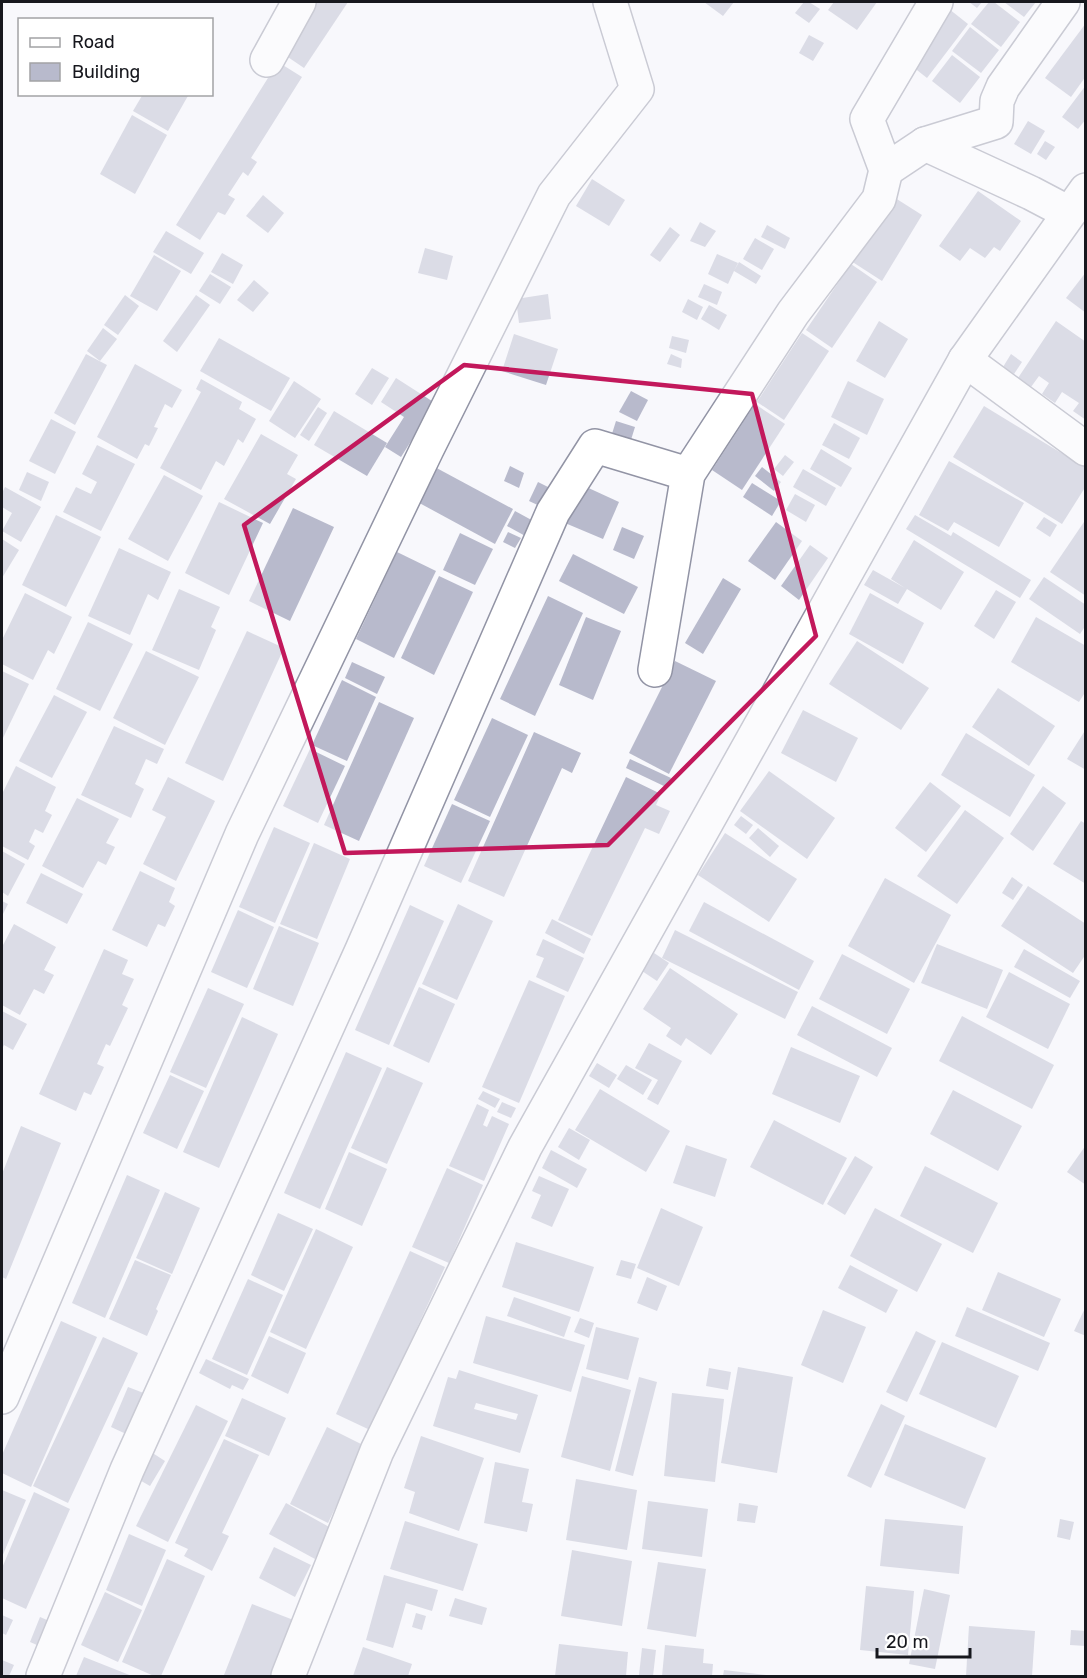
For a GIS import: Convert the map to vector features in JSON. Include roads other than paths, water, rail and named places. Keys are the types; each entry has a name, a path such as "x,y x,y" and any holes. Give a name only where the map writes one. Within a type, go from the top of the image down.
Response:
{"street":[{"path":"267,60 299,2"},
{"path":"655,670 688,474 793,313 879,199 886,170 867,119 936,2"},
{"path":"886,170 925,144 996,122 997,101 1004,87 1063,2"},
{"path":"2,1397 243,834 427,449 554,195 637,89 598,3"},
{"path":"288,1677 377,1451 525,1147 965,360 1077,202 925,144"},
{"path":"965,360 1086,449"},
{"path":"43,1677 128,1470 363,950 553,512 595,446 688,474"}]}
